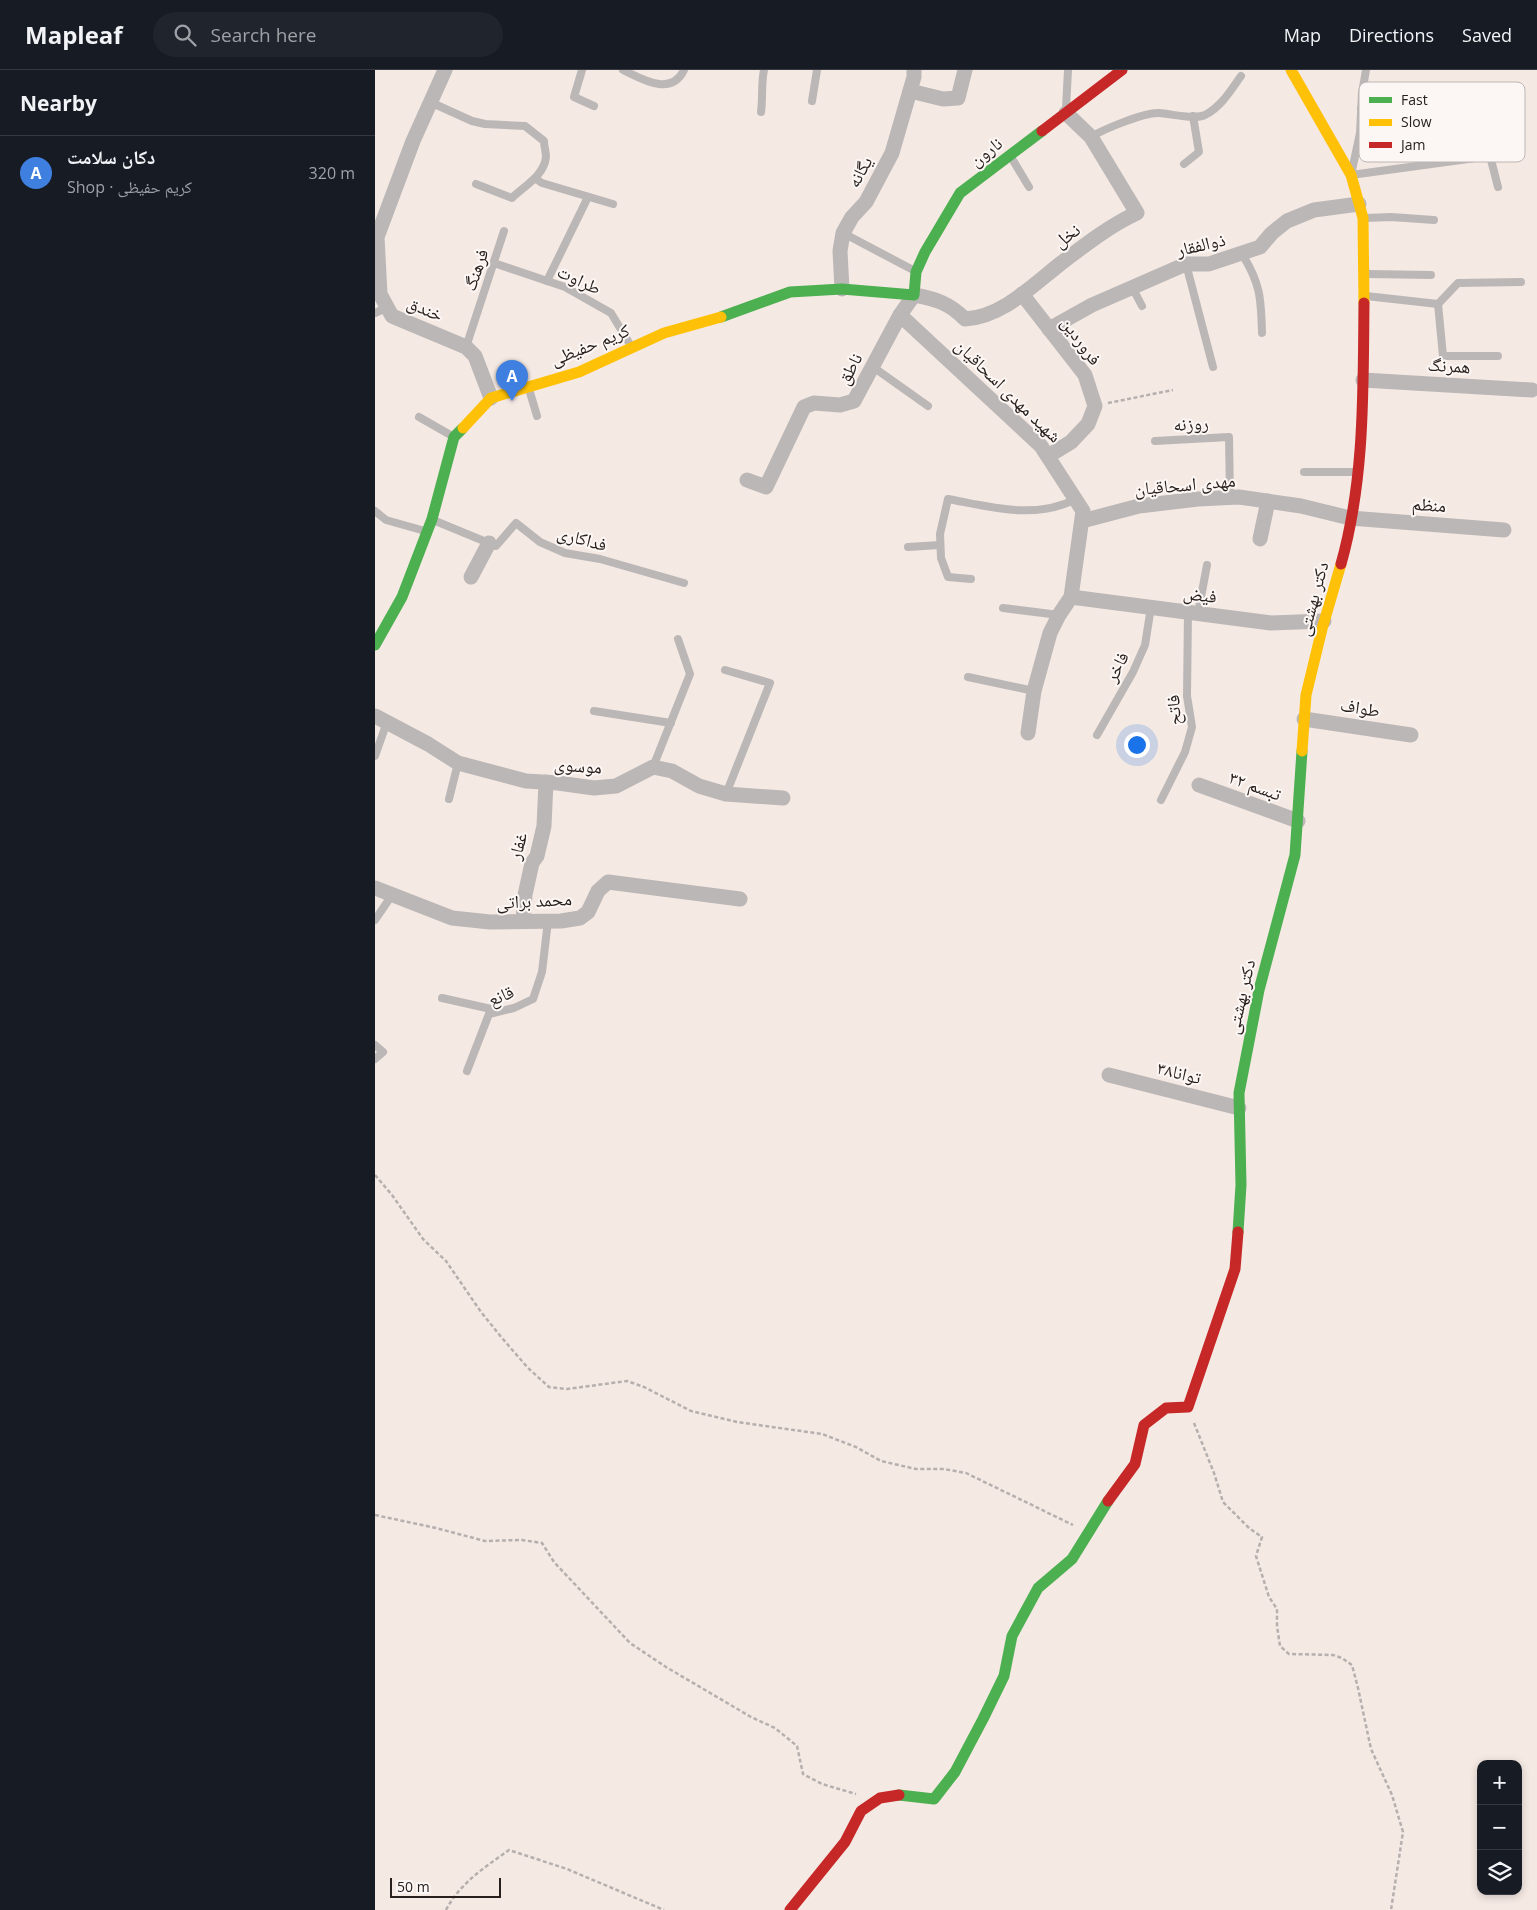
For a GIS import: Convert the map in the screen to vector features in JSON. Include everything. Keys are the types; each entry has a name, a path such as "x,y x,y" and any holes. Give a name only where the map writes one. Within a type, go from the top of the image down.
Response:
{"street":[{"name":"خندق","path":"445,70 413,141 376,237 381,310 466,347"},
{"name":"یگانه","path":"842,289 840,252 843,233 852,217 866,202 892,154 914,77 914,70"},
{"path":"910,91 943,99 958,98 965,70"},
{"name":"نارون","path":"914,295 916,272 925,252 960,193 1122,70"},
{"name":"دکتر بهشتی","path":"1188,1407 1235,1269 1241,1185 1239,1094 1259,990 1295,855 1306,695 1324,621 1343,556 1362,434 1365,274 1361,211 1351,175 1291,70"},
{"name":"نخل","path":"914,295 935,298 955,309 965,320 978,319 1010,304 1105,230 1137,213 1091,138 1066,113"},
{"name":"ذوالفقار","path":"1049,329 1092,305 1186,264 1209,264 1260,247 1272,233 1287,221 1314,210 1361,211"},
{"name":"کریم حفیظی","path":"376,642 402,598 432,519 453,437 491,398 579,372 664,332 733,313 790,292 842,289 914,295"},
{"name":"فروردین","path":"1022,294 1085,375 1095,406"},
{"name":"ناطق","path":"747,480 766,487 804,407 814,403 840,405 854,402 900,314 914,295"},
{"name":"شهید مهدی اسحاقیان","path":"900,314 1041,446 1083,511 1071,597 1050,634 1034,691 1028,733"},
{"path":"466,347 475,356 491,398"},
{"name":"همرنگ","path":"1363,380 1533,390"},
{"path":"1048,456 1071,442 1088,424 1095,406"},
{"name":"مهدی اسحاقیان","path":"1082,521 1139,506 1198,499 1230,498 1301,506 1350,518"},
{"path":"1260,539 1267,501"},
{"name":"منظم","path":"1350,518 1504,530"},
{"path":"471,577 489,543"},
{"name":"فیض","path":"1071,597 1271,623 1324,621"},
{"name":"موسوی","path":"381,719 458,763 526,782 546,782 594,788 616,786 653,767"},
{"name":"طواف","path":"1304,719 1411,735"},
{"path":"653,767 672,771 699,786 726,794 783,798"},
{"name":"غفار","path":"523,921 525,895 544,826 546,782"},
{"name":"تبسم ۳۲","path":"1199,785 1297,821"},
{"name":"محمد براتی","path":"375,888 452,918 490,922 548,921 581,918 588,912 598,891 608,882 740,899"},
{"name":"توانا۳۸","path":"1109,1075 1239,1108"},
{"path":"790,1910 845,1842 861,1811 880,1798 901,1794 934,1799 955,1772 1004,1676 1012,1636 1038,1588 1072,1559 1100,1512 1135,1464 1144,1425 1166,1408 1188,1407"}],"lane":[{"path":"582,70 574,97 595,106"},
{"path":"623,70 655,85 669,84 681,76 684,70"},
{"path":"761,112 764,70"},
{"path":"812,101 817,70"},
{"path":"1066,113 1067,70"},
{"path":"1091,138 1104,129 1145,115 1158,113 1204,116 1219,106 1241,76"},
{"path":"430,102 472,121 485,124 525,126 544,141 546,158 536,179 522,188 512,198 477,184"},
{"path":"1184,164 1199,152 1193,116"},
{"path":"1359,141 1351,175 1446,162"},
{"path":"1010,156 1029,188"},
{"path":"1492,162 1499,187"},
{"path":"536,179 542,183 613,204"},
{"path":"547,281 588,197"},
{"path":"1361,211 1391,217 1434,220"},
{"name":"فرهنگ","path":"466,347 504,231"},
{"path":"843,233 916,272"},
{"path":"1242,254 1251,268 1260,295 1262,334"},
{"name":"طراوت","path":"494,263 565,288 611,312 632,348"},
{"path":"1186,264 1213,368"},
{"path":"1365,274 1431,275"},
{"path":"1499,356 1443,356 1438,304 1458,283 1521,282"},
{"path":"1132,287 1143,306"},
{"path":"1365,296 1438,304"},
{"path":"873,367 928,406"},
{"path":"528,387 537,416"},
{"path":"419,417 453,437"},
{"name":"روزنه","path":"1155,441 1229,437 1230,498"},
{"path":"1304,472 1357,472"},
{"path":"971,579 948,576 941,558 940,534 948,499 1029,512 1060,507 1076,499"},
{"path":"375,511 386,520 427,532"},
{"path":"432,519 489,543"},
{"name":"فداکاری","path":"489,543 496,546 516,523 540,542 565,553 600,559 685,584"},
{"path":"908,547 940,545"},
{"name":"فاتح","path":"1161,800 1185,752 1192,726 1187,696 1193,613 1207,565"},
{"name":"فاخر","path":"1097,735 1133,672 1145,644 1151,607"},
{"path":"1003,608 1059,616"},
{"path":"653,767 690,674 678,639"},
{"path":"725,670 770,683 726,794"},
{"path":"968,677 1034,691"},
{"path":"594,711 671,723"},
{"path":"375,756 381,719"},
{"path":"449,799 458,763"},
{"path":"375,920 392,895"},
{"name":"قانع","path":"467,1071 489,1014 514,1008 533,999 541,972 548,921"},
{"path":"442,998 502,1011"},
{"path":"375,1045 383,1052 375,1059"}],"path":[{"path":"1095,406 1173,390"},
{"path":"375,1175 392,1195 423,1239 446,1261 481,1312 502,1338 528,1368 549,1386 567,1389 627,1381 644,1386 691,1411 737,1422 822,1434 856,1447 881,1461 917,1469 944,1469 966,1473 1087,1533"},
{"path":"1188,1407 1214,1473 1223,1502 1249,1528 1262,1537 1256,1556 1269,1597 1277,1609 1280,1646 1289,1654 1333,1655 1342,1658 1351,1665 1358,1688 1371,1750 1392,1795 1403,1832 1391,1910"},
{"path":"375,1515 485,1541 522,1540 541,1543 554,1562 630,1643 665,1667 751,1717 775,1728 797,1746 803,1774 823,1784 861,1795 880,1798"},
{"path":"446,1910 454,1895 480,1870 509,1850 567,1869 664,1910"}],"traffic: fast":[{"path":"721,317 790,292 842,289 914,295 916,272 925,252 960,193 1042,131"},
{"path":"375,645 402,597 432,519 454,437 463,428"},
{"path":"1238,1232 1241,1185 1239,1093 1259,990 1295,855 1302,751"},
{"path":"899,1795 934,1799 955,1772 1004,1676 1012,1636 1038,1588 1072,1559 1108,1501"}],"traffic: slow":[{"path":"1291,70 1351,175 1363,218 1364,303"},
{"path":"463,428 491,398 579,372 664,333 721,317"},
{"path":"1302,751 1306,695 1322,629 1341,564"}],"traffic: jam":[{"path":"1042,131 1122,70"},
{"path":"1341,564 1355,500 1359,467 1363,401 1364,303"},
{"path":"1108,1501 1135,1464 1144,1425 1166,1408 1188,1407 1235,1269 1238,1232"},
{"path":"790,1910 845,1842 861,1811 880,1798 899,1795"}],"place":[{"name":"دکان سلامت","path":"512,401"}]}
